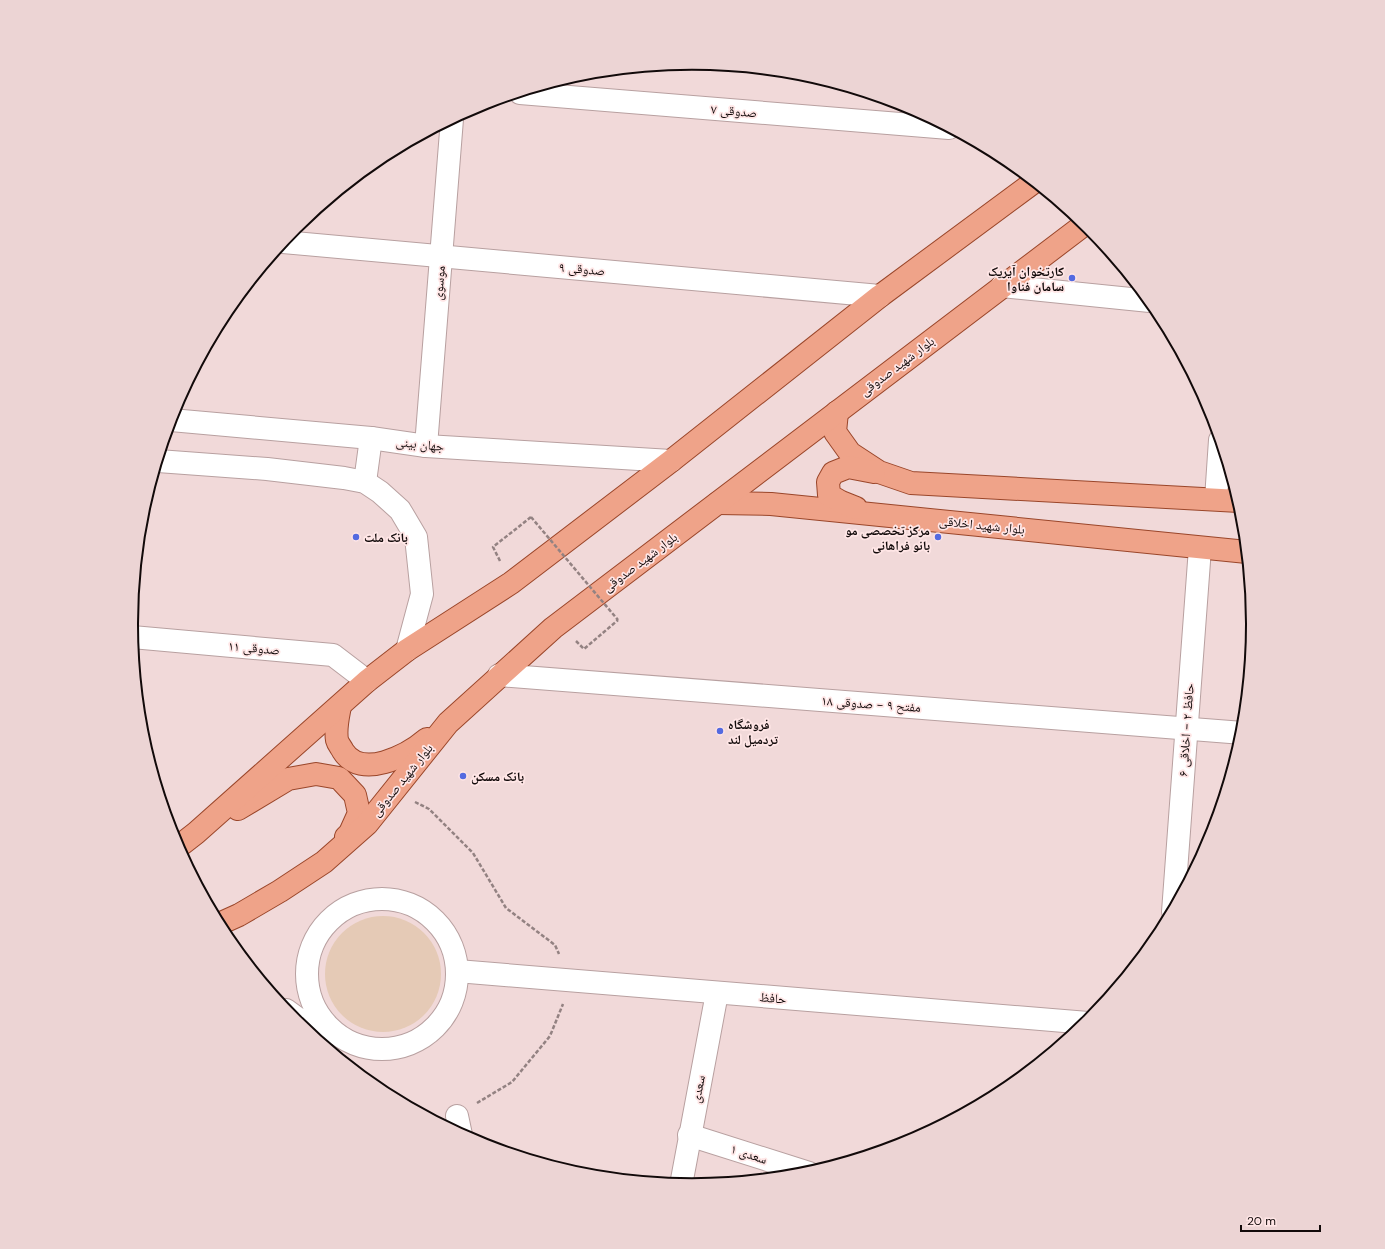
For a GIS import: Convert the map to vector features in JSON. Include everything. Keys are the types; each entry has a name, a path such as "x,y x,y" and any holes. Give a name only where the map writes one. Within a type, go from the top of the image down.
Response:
{"main road":[{"path":"183,843 367,681 407,650 511,583 671,461 880,296 1030,185"},
{"name":"بلوار شهید صدوقی","path":"224,922 239,915 280,891 324,862 367,824 448,723 553,628 1080,228"},
{"path":"837,412 835,432 850,453 879,472"},
{"path":"873,514 841,502 829,495 828,482 833,473 848,467 879,472 911,483 1232,500"},
{"name":"بلوار شهید اخلاقی","path":"718,503 771,504 1242,552"},
{"path":"340,706 336,727 337,742 346,756 357,764 389,762 418,747 448,723"},
{"path":"196,833 288,780 316,774 339,778 355,795 359,813 350,833 324,862"}],"street":[{"name":"صدوقی ۷","path":"532,94 938,127"},
{"name":"موسوی","path":"426,446 452,125"},
{"name":"صدوقی ۹","path":"291,243 880,296"},
{"path":"1002,286 1142,300"},
{"name":"جهان بینی","path":"177,421 371,438 426,446 671,461"},
{"path":"365,482 371,438"},
{"path":"1216,499 1219,451"},
{"path":"163,461 267,469 344,478 365,482 380,492 400,510 416,537 422,594 407,650"},
{"name":"حافظ ۲ - اخلاقی ۶","path":"1173,902 1200,548"},
{"name":"صدوقی ۱۱","path":"138,638 333,655 367,681"},
{"name":"مفتح ۹ - صدوقی ۱۸","path":"499,676 1236,733"},
{"path":"305,1022 361,1047 381,1050 401,1047 420,1039 436,1026 448,1010 456,991 457,971 454,950 444,932 430,916 413,905 393,899 372,898 352,904 334,914 320,929 310,948 306,968 307,989 314,1008 326,1025 343,1038"},
{"name":"حافظ","path":"457,971 1079,1022"},
{"name":"سعدی","path":"682,1179 689,1135 717,993"},
{"name":"سعدی ۱","path":"689,1135 796,1169"}],"path":[{"path":"493,547 531,517 618,620 584,649"},
{"path":"394,790 429,809 473,853 506,908 555,945 573,980 550,1036 512,1082 459,1126"}],"shaded area":[{"path":"383,916 405,920 424,933 437,952 441,974 437,996 424,1015 405,1028 383,1032 361,1028 342,1015 329,996 325,974 329,952 342,933 361,920"}],"place":[{"name":"کارتخوان آیریک سامان فناوا","path":"1072,278"},
{"name":"بانک ملت","path":"356,537"},
{"name":"مرکز تخصصی مو بانو فراهانی","path":"938,537"},
{"name":"فروشگاه تردمیل لند","path":"720,731"},
{"name":"بانک مسکن","path":"463,776"}]}
